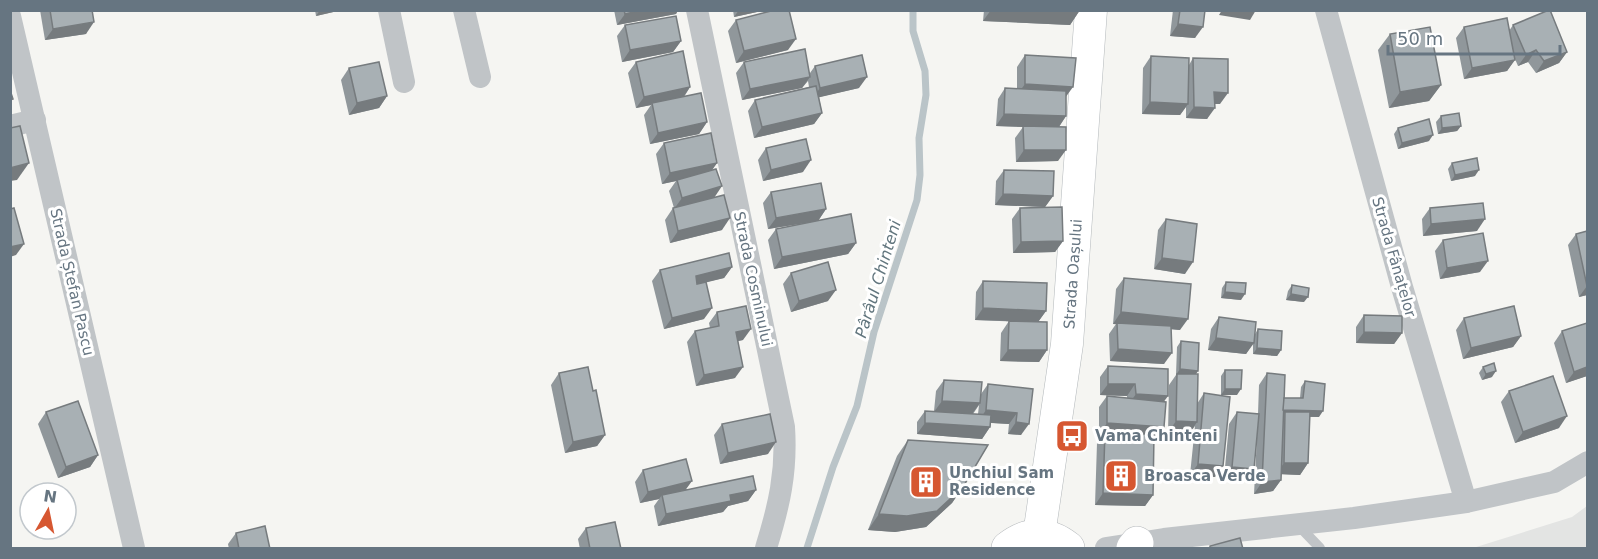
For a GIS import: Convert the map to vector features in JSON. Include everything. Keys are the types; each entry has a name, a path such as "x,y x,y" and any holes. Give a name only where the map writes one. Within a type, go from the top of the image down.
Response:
{"main road":[{"name":"Strada Oașului","path":"1054,542 1091,10"},
{"path":"1008,549 1026,537 1054,542"}],"street":[{"path":"388,10 405,82"},
{"path":"465,10 480,77"},
{"name":"Strada Cosminului","path":"697,10 784,427 785,466 782,489 766,549"},
{"name":"Strada Fânațelor","path":"1326,10 1402,287 1466,502"},
{"name":"Strada Ștefan Pascu","path":"10,16 134,549"},
{"path":"10,126 35,120"},
{"path":"1125,547 1466,502 1554,482 1587,462"}],"lane":[{"path":"1297,523 1320,549"}],"shaded area":[{"path":"1587,506 1587,548 1473,548 1572,517"}],"building":[{"path":"50,10 92,10 94,22 53,29"},
{"path":"624,10 642,10 625,14"},
{"path":"775,10 789,10 796,39 744,51 736,20"},
{"path":"1180,10 1205,10 1203,27 1178,24"},
{"path":"1550,10 1567,52 1544,61 1536,50 1526,55 1513,25"},
{"path":"676,16 681,41 630,50 625,25"},
{"path":"1507,18 1515,60 1472,68 1464,27"},
{"path":"1430,27 1441,85 1400,92 1390,34"},
{"path":"805,49 810,77 750,89 744,62"},
{"path":"683,51 690,87 644,97 636,62"},
{"path":"862,55 867,77 820,88 815,66"},
{"path":"1025,55 1076,58 1073,87 1025,84"},
{"path":"1151,56 1189,58 1188,104 1150,102"},
{"path":"1193,58 1228,59 1228,93 1214,92 1215,108 1194,107"},
{"path":"379,62 387,96 357,103 349,68"},
{"path":"816,86 822,113 762,127 755,100"},
{"path":"1005,88 1066,91 1066,116 1004,114"},
{"path":"701,93 707,122 658,133 652,103"},
{"path":"1459,113 1461,126 1442,128 1441,116"},
{"path":"1429,119 1433,135 1402,143 1398,128"},
{"path":"20,126 29,163 10,168 10,128"},
{"path":"1023,126 1066,127 1066,150 1024,150"},
{"path":"711,133 717,163 670,173 664,143"},
{"path":"806,139 811,160 771,170 766,148"},
{"path":"1477,158 1479,170 1455,175 1452,163"},
{"path":"716,169 722,186 682,198 677,180"},
{"path":"1004,170 1054,171 1053,196 1003,194"},
{"path":"821,183 826,209 776,218 771,192"},
{"path":"724,195 730,218 678,231 673,208"},
{"path":"1483,203 1485,219 1431,224 1430,208"},
{"path":"1062,207 1063,241 1021,242 1020,208"},
{"path":"14,208 24,244 10,247 10,209"},
{"path":"851,214 856,243 782,257 776,229"},
{"path":"1166,219 1197,224 1193,262 1162,258"},
{"path":"1587,231 1587,286 1576,234"},
{"path":"1483,233 1488,261 1447,268 1443,240"},
{"path":"729,253 732,267 696,276 697,284 706,282 712,308 672,318 660,270"},
{"path":"828,262 836,290 799,301 791,273"},
{"path":"1124,278 1191,284 1188,319 1121,312"},
{"path":"983,281 1047,283 1046,311 983,308"},
{"path":"1226,282 1246,283 1245,294 1225,292"},
{"path":"1292,285 1309,288 1308,297 1291,294"},
{"path":"746,306 751,329 736,332 743,367 704,375 695,331 719,326 717,312"},
{"path":"1514,306 1521,336 1471,348 1464,318"},
{"path":"1364,315 1402,316 1402,333 1364,332"},
{"path":"1219,317 1256,322 1254,343 1216,338"},
{"path":"1009,321 1047,322 1047,350 1008,350"},
{"path":"1117,323 1171,326 1172,353 1118,349"},
{"path":"1587,323 1587,367 1574,372 1562,331"},
{"path":"1258,329 1282,331 1281,350 1257,348"},
{"path":"1181,341 1199,343 1198,371 1180,369"},
{"path":"1494,363 1496,371 1486,374 1483,367"},
{"path":"1108,366 1168,369 1168,396 1136,394 1135,384 1108,384"},
{"path":"588,367 593,391 596,390 605,435 573,442 559,373"},
{"path":"1225,370 1242,370 1241,389 1225,389"},
{"path":"1267,373 1285,375 1281,480 1262,482"},
{"path":"1177,374 1198,374 1197,422 1176,421"},
{"path":"1553,376 1567,416 1523,432 1509,391"},
{"path":"944,380 982,382 980,403 942,401"},
{"path":"1305,381 1325,384 1323,411 1283,410 1284,398 1303,398"},
{"path":"988,384 1033,389 1029,424 1016,422 1017,413 986,410"},
{"path":"1204,393 1230,397 1223,466 1198,464"},
{"path":"1107,396 1166,402 1164,427 1107,423"},
{"path":"78,401 98,455 66,467 46,412"},
{"path":"925,411 991,415 990,427 925,423"},
{"path":"1237,412 1259,414 1254,469 1232,467"},
{"path":"1285,412 1310,412 1308,463 1284,463"},
{"path":"770,414 776,442 728,453 722,424"},
{"name":"Broasca Verde","path":"1105,432 1154,435 1153,495 1103,493"},
{"name":"Unchiul Sam Residence","path":"908,440 988,445 963,487 937,511 907,516 879,514"},
{"path":"686,459 692,481 648,492 643,470"},
{"path":"753,476 756,490 730,495 731,501 666,514 662,495"},
{"path":"615,522 621,549 590,549 586,528"},
{"path":"265,526 270,549 239,549 236,533"},
{"path":"1240,538 1243,549 1210,549 1210,546"}],"waterway":[{"name":"Pârâul Chinteni","path":"807,548 833,467 857,406 874,332 917,200 920,175 919,138 926,95 925,71 913,31 913,10"}],"place":[{"name":"Vama Chinteni","path":"1072,436"},
{"name":"Broasca Verde","path":"1121,476"},
{"name":"Unchiul Sam Residence","path":"926,482"}]}
